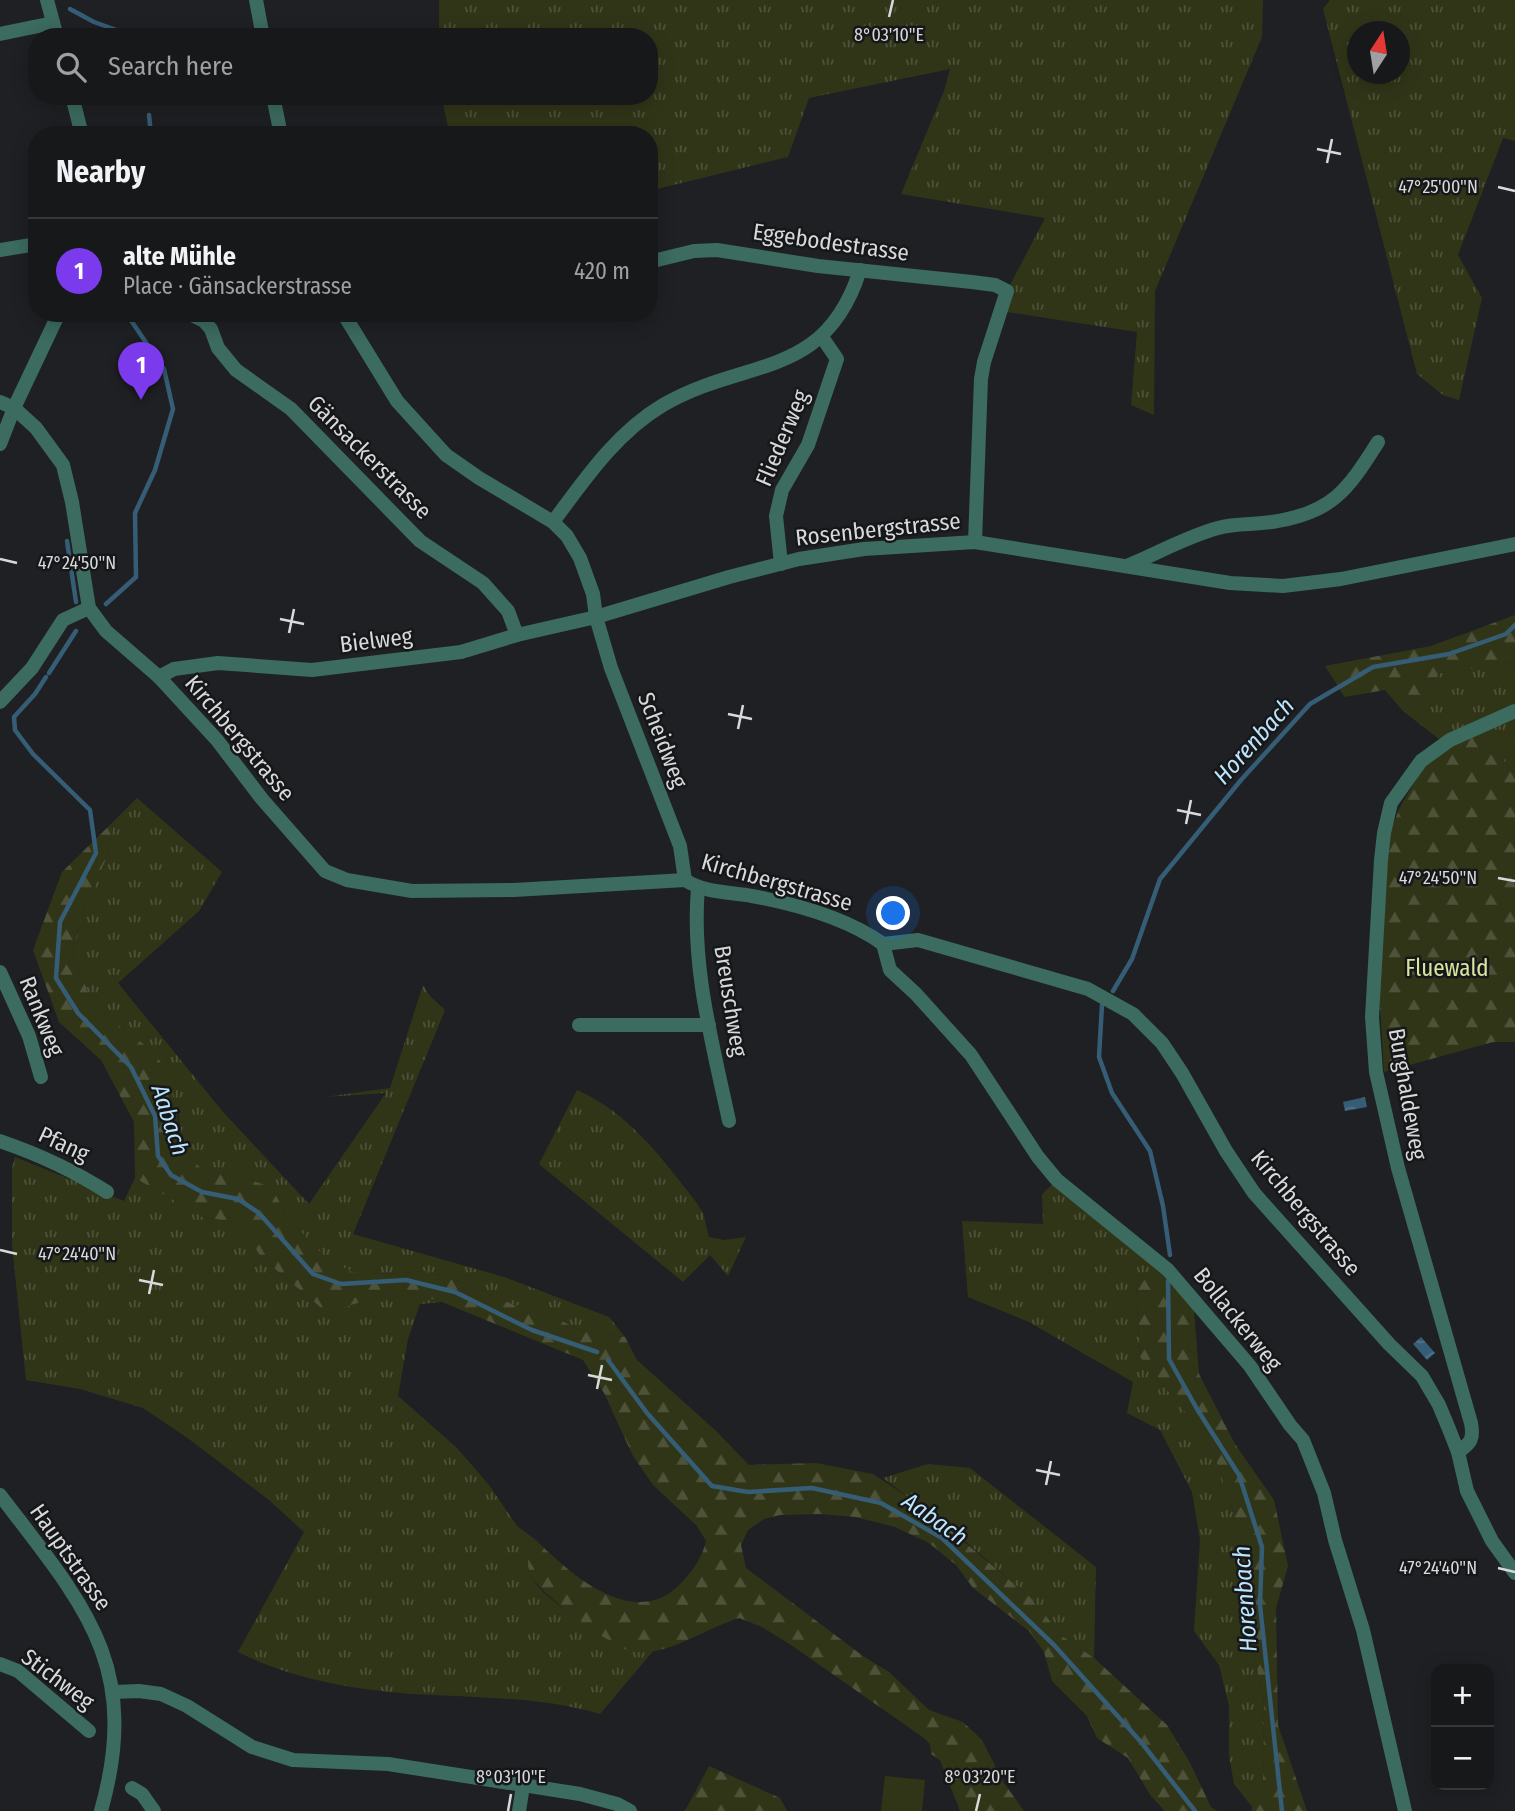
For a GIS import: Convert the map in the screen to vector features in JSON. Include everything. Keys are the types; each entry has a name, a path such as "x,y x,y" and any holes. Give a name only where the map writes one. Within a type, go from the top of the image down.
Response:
{"street":[{"path":"47,0 54,28"},
{"path":"256,0 261,28"},
{"path":"0,34 28,32"},
{"path":"77,105 81,126"},
{"path":"275,105 279,126"},
{"path":"0,250 28,245"},
{"name":"Eggebodestrasse","path":"658,260 694,251 716,250 995,285 1007,291 981,379 975,541"},
{"path":"349,322 397,401 446,455 553,522 602,458 637,423 664,405 708,385 799,353 822,337 852,297 860,270"},
{"path":"0,444 7,405 54,322"},
{"name":"Gänsackerstrasse","path":"205,322 211,329 218,348 236,370 291,409 420,541 483,583 508,611 517,635"},
{"name":"Fliederweg","path":"781,564 776,516 782,490 813,433 837,359 822,337"},
{"name":"Kirchbergstrasse","path":"7,405 36,428 57,454 67,475 89,608 106,631 159,677 217,740 304,849 325,871 347,880 412,891 514,890 685,880 698,888 754,896 819,913 869,934 883,944 918,940 1088,989 1133,1014 1162,1043 1254,1193 1389,1344 1422,1376 1439,1405 1458,1452 1467,1491 1492,1541 1515,1573"},
{"path":"1129,565 1218,528 1269,523 1318,510 1347,488 1378,442"},
{"name":"Scheidweg","path":"553,522 567,536 580,558 624,703 680,846 685,880"},
{"name":"Rosenbergstrasse","path":"596,617 729,576 864,549 975,541 1230,583 1283,586 1341,579 1515,544"},
{"path":"0,702 32,668 63,620 89,608"},
{"name":"Bielweg","path":"159,677 184,667 218,663 312,670 461,652 517,635 596,617"},
{"name":"Burghaldeweg","path":"1458,1452 1469,1444 1474,1435 1398,1168 1376,1072 1372,1017 1381,860 1391,803 1420,761 1450,740 1515,711"},
{"name":"Breuschweg","path":"698,888 696,907 700,975 729,1121"},
{"name":"Bollackerweg","path":"883,944 890,970 971,1055 1044,1165 1057,1180 1168,1270 1250,1366 1303,1440 1324,1493 1335,1540 1363,1630 1405,1811"},
{"name":"Rankweg","path":"0,972 29,1036 41,1076"},
{"path":"579,1025 709,1025"},
{"name":"Pfang","path":"0,1141 38,1154 107,1192"},
{"name":"Hauptstrasse","path":"0,1495 84,1611 103,1651 114,1692 114,1745 101,1811"},
{"name":"Stichweg","path":"0,1664 18,1671 89,1731"},
{"path":"114,1692 161,1694 187,1706 252,1748 293,1760 388,1764 580,1794 617,1804 630,1811"},
{"path":"519,1811 523,1786"},
{"path":"132,1788 142,1794 154,1811"}],"green space":[{"path":"439,0 1263,0 1262,37 1155,291 1154,415 1131,405 1137,332 1001,311 1007,291 1045,218 901,194 944,91 950,69 809,98 788,157 658,189 658,126 448,126 443,105 658,105 658,28 439,28"},
{"path":"1330,0 1515,0 1515,141 1503,138 1458,255 1482,298 1459,400 1443,395 1417,374 1323,9"},
{"path":"1515,615 1515,656 1510,663 1440,673 1403,711 1385,690 1345,697 1325,666 1431,646"},
{"path":"1515,656 1515,774 1479,732 1448,746 1403,711 1440,673 1510,663"},
{"name":"Fluewald","path":"1479,732 1515,774 1515,1042 1493,1042 1384,1072 1378,972 1387,840 1400,807 1426,763 1448,746"},
{"path":"137,798 222,872 199,911 118,983 223,1112 309,1204 386,1093 324,1097 390,1088 423,985 445,1010 353,1234 504,1277 609,1317 625,1337 581,1331 560,1320 426,1271 386,1274 352,1272 325,1257 308,1240 287,1215 271,1187 235,1175 202,1170 184,1149 178,1113 146,1046 94,1007 72,953 84,908 107,857 114,821"},
{"path":"114,821 107,857 84,908 72,953 94,1007 146,1046 167,1069 184,1149 202,1170 235,1175 271,1187 287,1215 308,1240 325,1257 352,1272 386,1274 426,1271 560,1320 581,1331 625,1337 637,1360 715,1430 749,1465 816,1463 873,1474 923,1507 1032,1599 1062,1636 1094,1658 1167,1725 1190,1763 1211,1807 1217,1811 1165,1811 1151,1796 1128,1758 1097,1738 1087,1716 1052,1681 1044,1652 1029,1631 973,1588 956,1565 929,1543 895,1527 855,1517 780,1515 764,1519 748,1530 741,1545 746,1568 863,1656 889,1672 929,1710 963,1722 982,1740 1004,1783 1024,1811 960,1811 940,1760 931,1754 930,1744 924,1738 762,1627 739,1618 671,1647 634,1652 617,1645 589,1627 546,1593 530,1573 530,1541 536,1540 585,1582 605,1593 625,1600 645,1602 664,1596 682,1582 697,1563 706,1541 697,1526 653,1485 633,1456 604,1393 583,1360 442,1302 404,1290 326,1312 261,1257 239,1223 203,1217 135,1178 134,1122 101,1060 59,1022 33,950 62,872"},
{"path":"577,1090 613,1111 657,1153 703,1213 709,1237 724,1240 746,1237 728,1276 710,1255 683,1282 539,1164"},
{"path":"15,1157 124,1201 135,1178 203,1217 239,1223 261,1257 326,1312 404,1290 442,1302 420,1304 408,1339 398,1396 457,1448 489,1485 517,1526 536,1540 530,1541 530,1570 538,1586 549,1598 599,1630 646,1652 653,1651 600,1714 531,1701 369,1690 301,1676 238,1652 304,1532 269,1500 143,1408 80,1389 26,1380 12,1245 12,1168"},
{"path":"1057,1180 1168,1270 1136,1285 1140,1357 1196,1425 1213,1451 1242,1538 1242,1590 1264,1705 1263,1780 1253,1808 1234,1784 1229,1755 1229,1706 1219,1665 1194,1631 1200,1540 1192,1492 1160,1430 1127,1413 1133,1382 1029,1322 968,1297 962,1221 1043,1224 1042,1194"},
{"path":"1168,1270 1193,1298 1199,1374 1235,1444 1274,1500 1288,1566 1276,1608 1278,1725 1307,1811 1251,1811 1263,1780 1264,1705 1242,1590 1242,1538 1213,1451 1196,1425 1140,1357 1136,1284"},
{"path":"928,1464 970,1468 1096,1567 1094,1658 1062,1636 1032,1599 958,1535 883,1478"},
{"path":"709,1766 780,1798 787,1811 685,1811"},
{"path":"885,1776 925,1780 922,1811 881,1811"}],"water":[{"path":"1365,1097 1367,1107 1345,1111 1343,1102"},
{"path":"1421,1337 1435,1353 1427,1360 1413,1344"}],"waterway":[{"path":"70,9 111,28"},
{"path":"149,115 150,126"},
{"path":"106,604 136,577 135,513 155,470 173,409 164,369 132,322"},
{"path":"67,541 76,602"},
{"name":"Horenbach","path":"1113,991 1132,959 1160,879 1241,780 1310,704 1373,667 1449,654 1506,634 1515,625"},
{"name":"Aabach","path":"49,673 76,631"},
{"name":"Aabach","path":"46,677 14,717 15,730 33,754 90,810 96,853 60,922 56,978 78,1013 131,1067 155,1116 158,1156 171,1175 202,1192 238,1199 259,1213 313,1274 341,1284 406,1280 455,1292 532,1330 597,1352"},
{"name":"Horenbach","path":"1102,1005 1099,1057 1112,1093 1150,1151 1163,1206 1170,1255"},
{"name":"Horenbach","path":"1168,1281 1169,1359 1239,1475 1262,1547 1260,1605 1282,1811"},
{"name":"Aabach","path":"608,1360 647,1413 712,1486 748,1492 812,1488 881,1503 942,1538 1054,1645 1141,1742 1195,1811"}],"place":[{"name":"alte Mühle","path":"141,400"}]}
